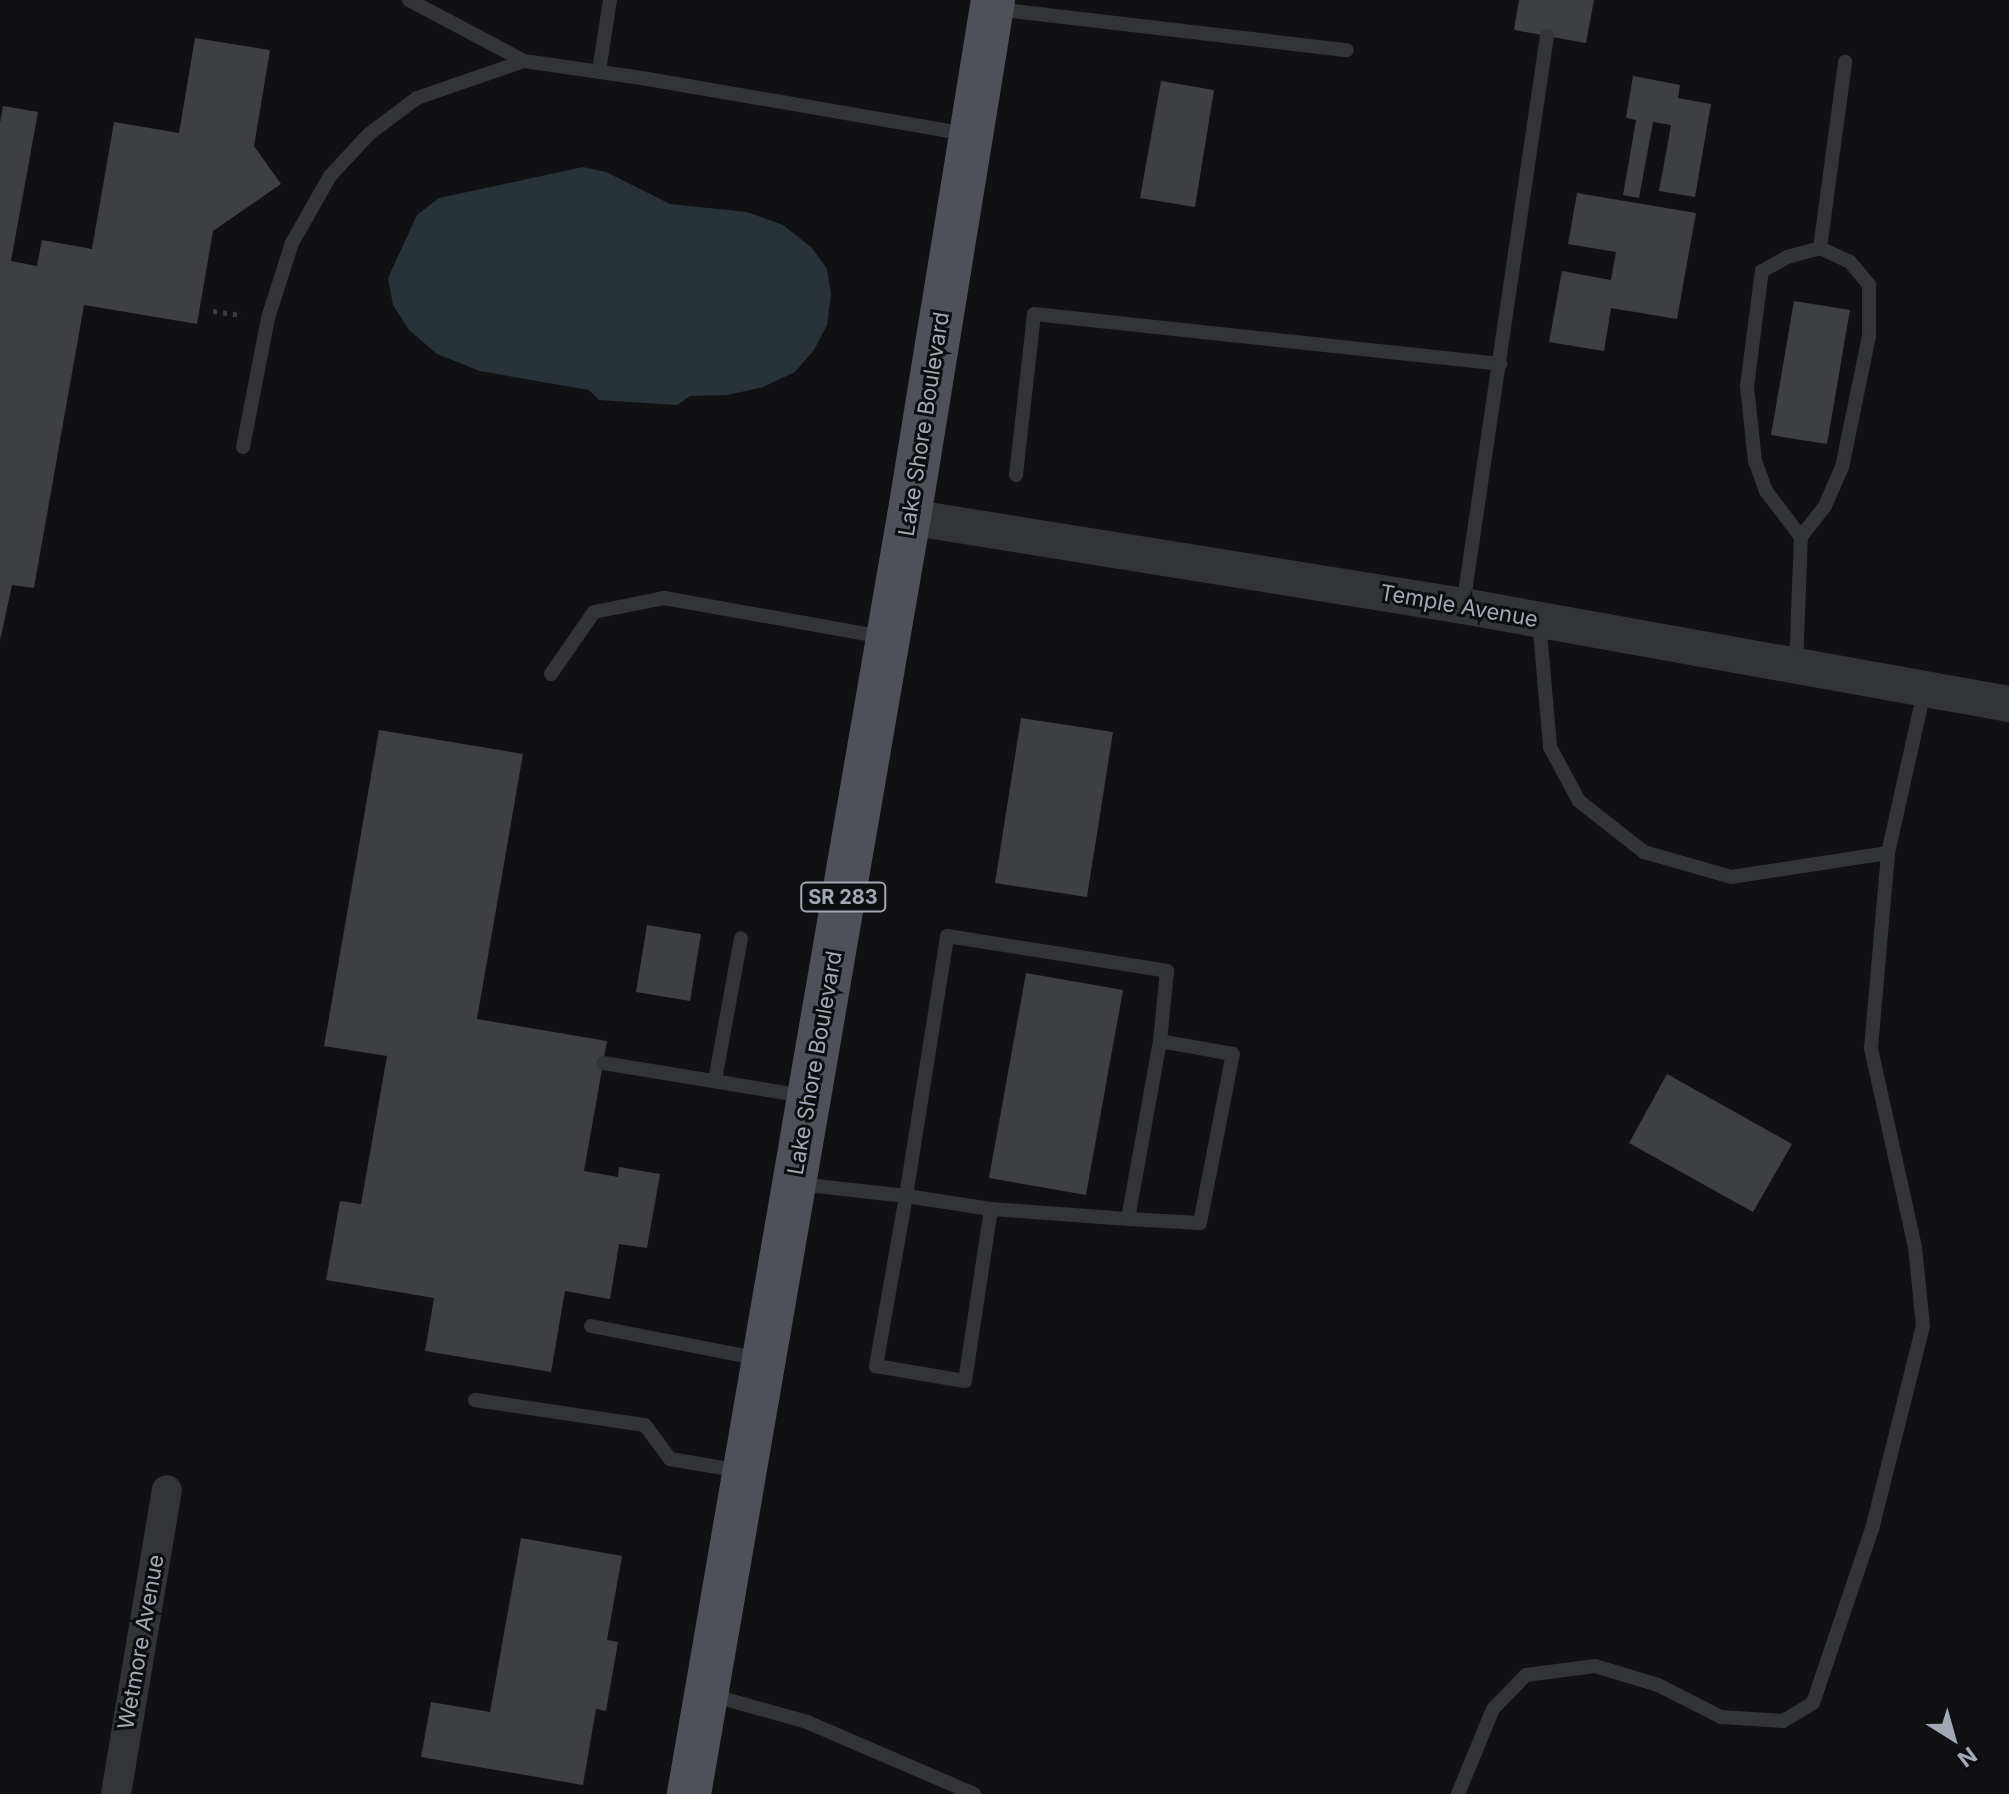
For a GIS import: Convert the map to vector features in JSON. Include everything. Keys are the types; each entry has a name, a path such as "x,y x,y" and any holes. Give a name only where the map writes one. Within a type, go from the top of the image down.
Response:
{"main road":[{"name":"Lake Shore Boulevard","path":"689,1794 909,517 992,4"}],"street":[{"name":"Temple Avenue","path":"909,517 1463,606 2009,704"},
{"name":"Wetmore Avenue","path":"116,1794 167,1490"}],"lane":[{"path":"409,0 524,61 971,135"},
{"path":"599,71 610,0"},
{"path":"992,4 1347,50"},
{"path":"1463,606 1547,36"},
{"path":"243,447 273,303 292,243 330,176 369,134 417,98 524,61"},
{"path":"1820,248 1845,62"},
{"path":"1796,665 1801,537 1825,506 1842,467 1869,336 1869,285 1850,262 1820,248 1787,257 1762,271 1747,386 1755,461 1766,491 1801,537"},
{"path":"1016,475 1034,314 1500,364"},
{"path":"551,674 594,612 664,598 888,638"},
{"path":"1539,620 1550,747 1579,801 1644,852 1731,877 1888,853"},
{"path":"1458,1794 1493,1709 1526,1675 1595,1666 1658,1685 1721,1717 1783,1721 1813,1703 1872,1529 1923,1326 1915,1247 1871,1048 1888,853 1925,688"},
{"path":"991,1209 965,1381 876,1366 947,936 1167,971 1160,1041 1128,1219"},
{"path":"715,1080 741,938"},
{"path":"794,1184 991,1209 1200,1223 1233,1054 1160,1041"},
{"path":"603,1063 809,1097"},
{"path":"591,1326 764,1360"},
{"path":"475,1400 645,1425 670,1459 745,1471"},
{"path":"707,1693 807,1722 974,1794"}],"shaded area":[{"path":"583,167 606,172 670,204 747,212 783,225 812,248 827,269 831,294 827,325 814,350 795,372 763,387 728,395 690,396 677,405 599,400 589,390 480,371 437,354 409,330 393,305 388,278 417,215 439,198"}],"building":[{"path":"1519,0 1594,0 1586,43 1514,30"},
{"path":"195,38 270,50 254,146 281,184 213,231 197,324 84,305 34,588 12,585 0,641 0,123 3,106 38,112 11,261 37,266 42,240 92,249 114,122 179,133"},
{"path":"1633,76 1680,85 1678,98 1711,104 1695,197 1659,191 1671,125 1653,122 1639,198 1623,195 1636,120 1626,118"},
{"path":"1161,81 1214,90 1195,207 1140,198"},
{"path":"1577,193 1696,213 1677,319 1611,308 1604,351 1549,342 1562,271 1611,280 1616,252 1568,244"},
{"path":"1794,301 1850,310 1827,444 1771,435"},
{"path":"1021,718 1113,732 1087,897 995,883"},
{"path":"379,730 523,754 477,1019 607,1041 584,1171 618,1177 619,1167 660,1174 647,1248 619,1244 610,1299 565,1291 551,1372 425,1351 434,1298 326,1280 340,1201 361,1204 387,1056 324,1046"},
{"path":"647,925 701,934 690,1001 636,992"},
{"path":"1026,973 1123,990 1086,1195 989,1178"},
{"path":"1667,1074 1792,1144 1753,1212 1629,1143"},
{"path":"521,1538 622,1556 607,1640 618,1642 606,1711 596,1709 583,1785 421,1757 431,1702 490,1712"}]}
